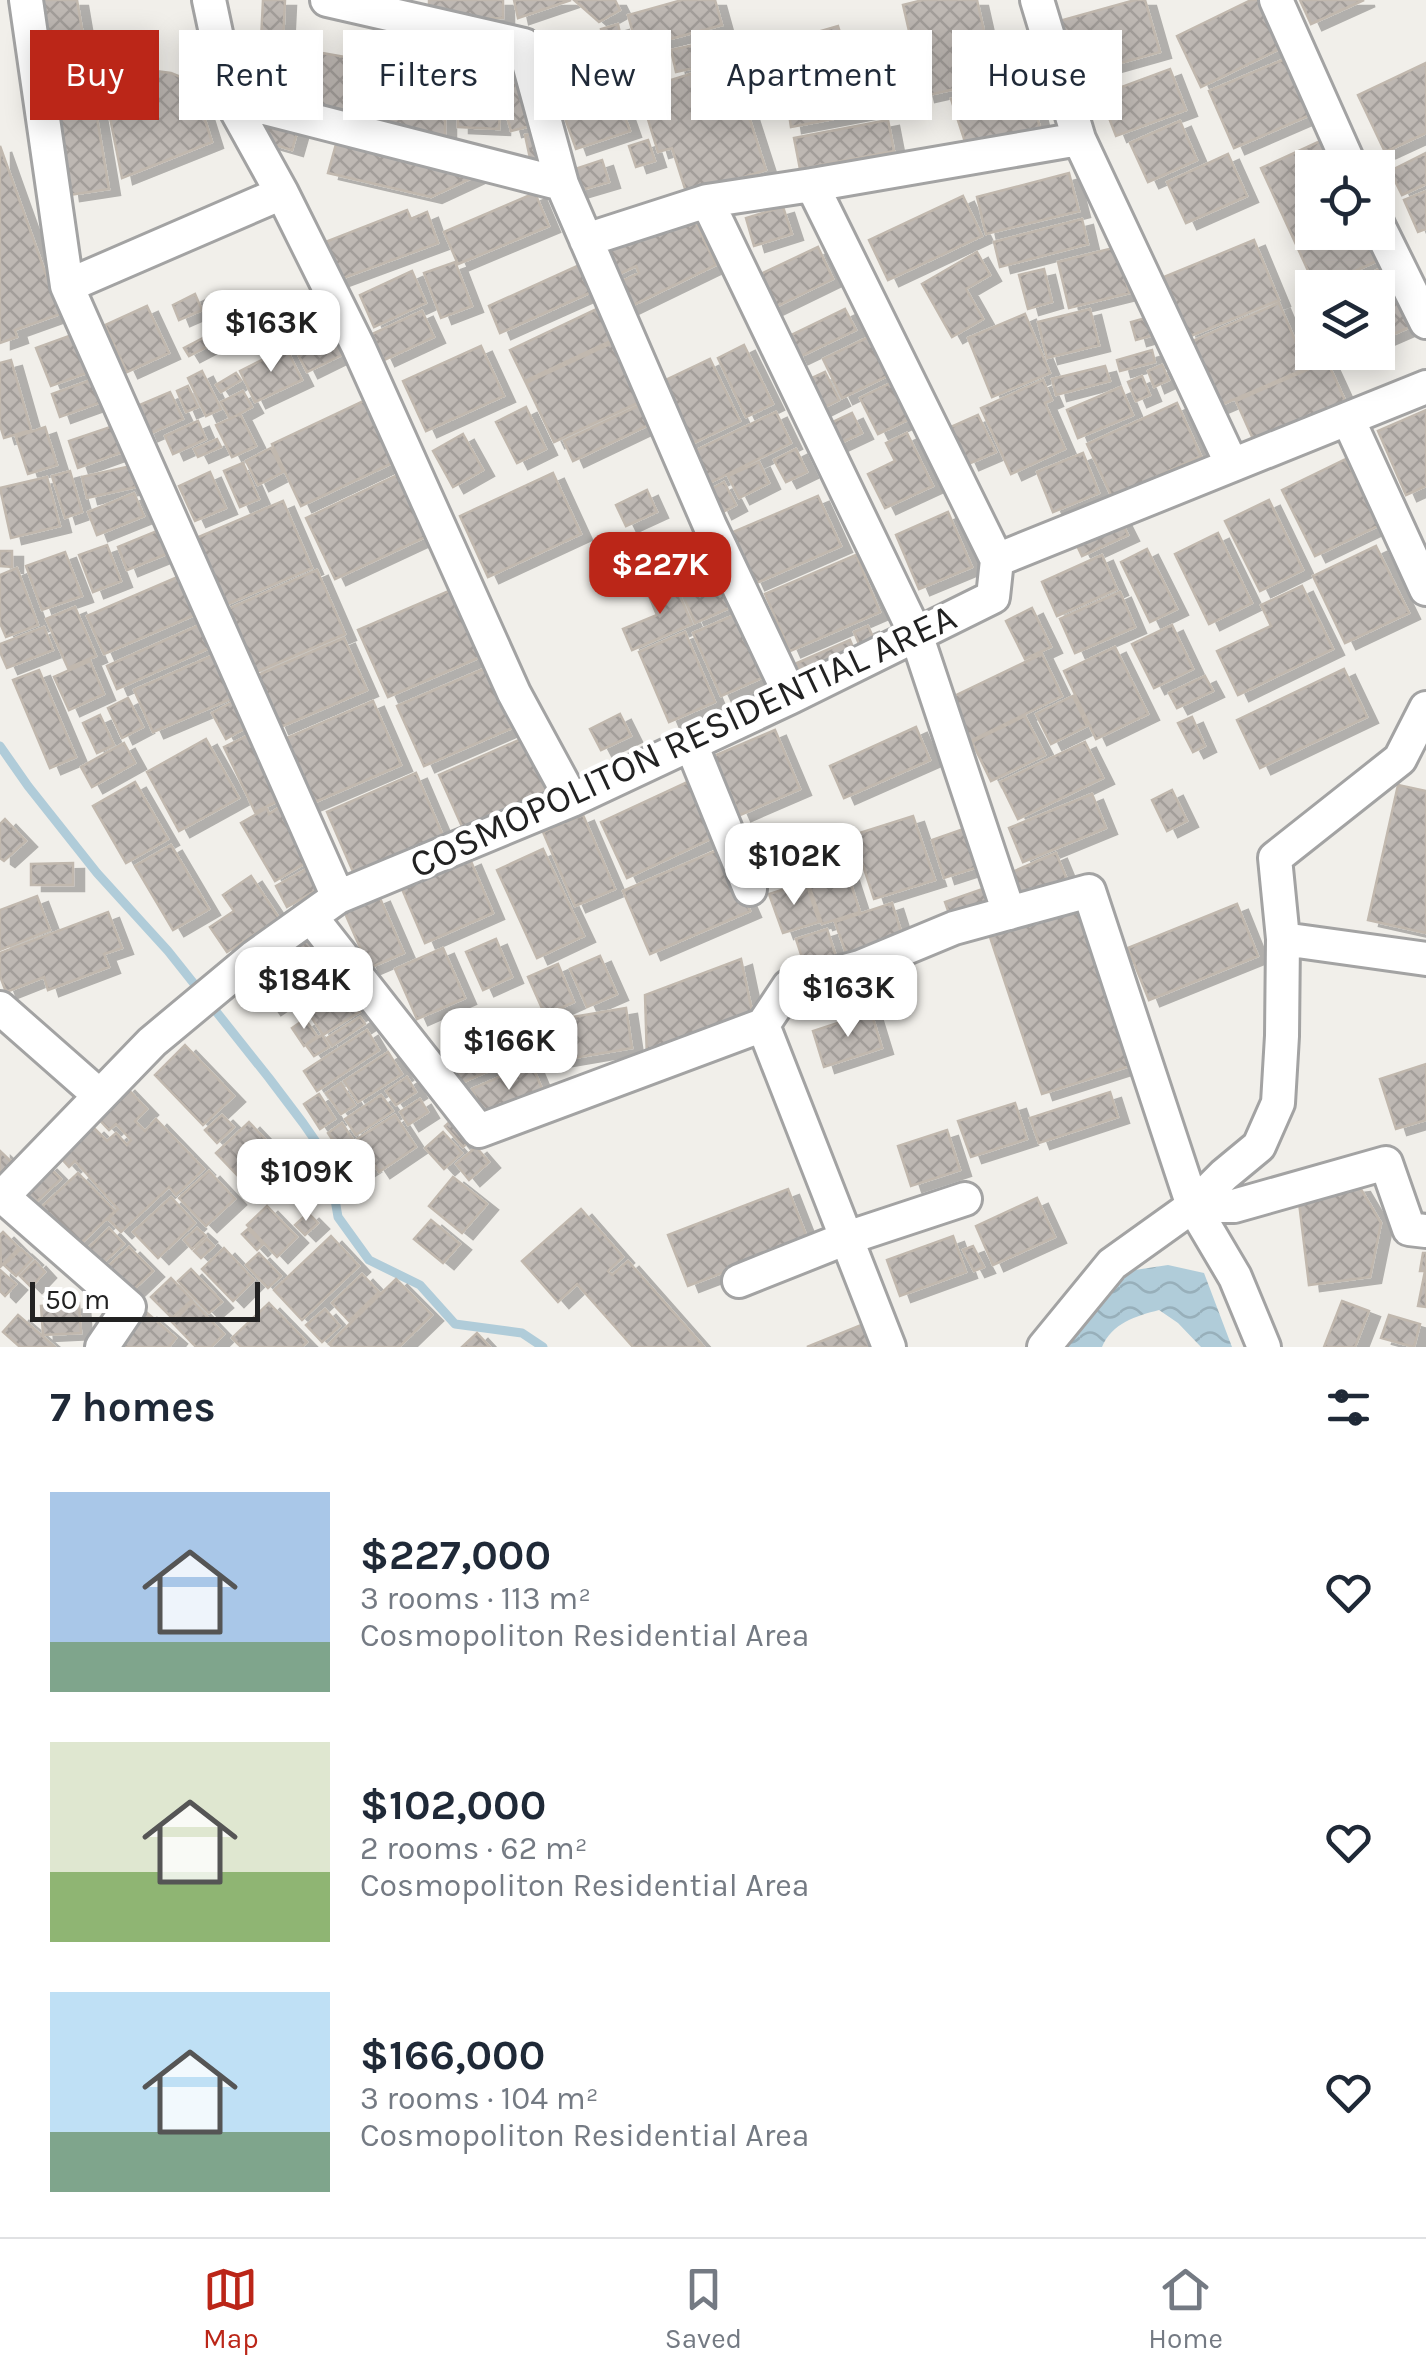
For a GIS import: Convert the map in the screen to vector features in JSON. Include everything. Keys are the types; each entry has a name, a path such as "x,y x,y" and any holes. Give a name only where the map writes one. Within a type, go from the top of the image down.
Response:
{"street":[{"path":"26,0 67,286 338,897"},
{"path":"209,0 215,30"},
{"path":"327,0 524,45 562,184 710,526 791,697"},
{"path":"1037,0 1079,139 1232,465"},
{"path":"1276,0 1344,150"},
{"path":"242,120 358,346 514,693 572,800"},
{"path":"312,120 562,184"},
{"path":"586,240 707,202 1079,139"},
{"path":"812,184 997,560 1426,387"},
{"path":"67,286 282,193"},
{"path":"707,202 917,636 1008,913"},
{"path":"1390,250 1426,322"},
{"path":"1348,419 1426,589"},
{"name":"COSMOPOLITON RESIDENTIAL AREA","path":"100,1096 152,1042 254,958 338,897 572,800 994,597 997,560"},
{"path":"1044,1347 1112,1264 1193,1206 1259,1146 1278,1103 1282,1036 1283,938 1275,858 1400,760 1426,708"},
{"path":"691,744 750,888"},
{"path":"311,916 478,1131 763,1025 789,986 860,966 954,928 1089,890 1193,1206 1235,1277 1264,1347"},
{"path":"1283,938 1426,960"},
{"path":"0,1008 100,1096 1,1196 130,1307 102,1347"},
{"path":"763,1025 889,1347"},
{"path":"1193,1206 1234,1206 1386,1164 1410,1229 1426,1231"},
{"path":"739,1281 847,1238 965,1199"}],"water":[{"path":"1168,1265 1204,1273 1232,1347 1201,1347 1159,1310 1118,1326 1102,1347 1064,1347 1112,1285 1135,1270"}],"building":[{"path":"42,0 77,0 82,30 46,30"},
{"path":"263,0 285,0 284,30 262,30"},
{"path":"429,0 503,0 503,18 429,19"},
{"path":"514,0 571,0 518,18"},
{"path":"574,0 615,0 620,10 599,22"},
{"path":"682,0 715,0 722,25 691,30 691,33 671,39 671,30 632,30 628,15"},
{"path":"923,0 977,0 984,30 952,30 952,90 932,94 932,30 909,30 903,5"},
{"path":"1145,0 1160,52 1122,63 1122,30 1062,30 1059,21"},
{"path":"1251,0 1266,0 1288,45 1201,87 1177,36"},
{"path":"1300,0 1364,0 1311,24"},
{"path":"618,24 619,30 601,30"},
{"path":"691,46 691,69 676,72 671,50"},
{"path":"323,53 343,57 343,113 323,110"},
{"path":"1292,56 1317,112 1234,148 1209,91"},
{"path":"1426,63 1426,133 1384,150 1358,95"},
{"path":"1170,69 1186,110 1116,136 1110,120 1122,120 1122,87"},
{"path":"159,71 179,76 179,120 205,120 212,142 122,178 111,120 159,120"},
{"path":"514,74 524,113 534,110 534,120 543,123 511,131 508,120 514,120"},
{"path":"691,74 691,120 750,120 766,170 687,195 672,148 658,152 648,120 671,120 671,80"},
{"path":"59,120 97,120 109,189 69,195"},
{"path":"263,120 300,122 292,150 257,140"},
{"path":"389,120 445,120 445,141 389,138"},
{"path":"458,120 499,120 499,129 458,127"},
{"path":"566,120 626,120 630,131 576,149"},
{"path":"790,120 828,120 791,127"},
{"path":"888,120 894,151 800,169 794,138"},
{"path":"958,120 1038,120 1041,132 967,148"},
{"path":"1180,121 1197,160 1148,182 1130,143"},
{"path":"542,132 551,173 534,177 525,135"},
{"path":"338,137 487,171 431,197 328,173"},
{"path":"1327,138 1333,150 1301,150"},
{"path":"648,140 655,161 636,167 629,146"},
{"path":"0,146 60,314 15,330 17,337 0,343"},
{"path":"1295,153 1295,242 1261,168"},
{"path":"1426,153 1426,184 1402,195 1395,181 1395,168"},
{"path":"1228,154 1247,196 1186,223 1167,182"},
{"path":"602,160 609,182 575,192 569,171"},
{"path":"1069,173 1079,211 986,234 977,197"},
{"path":"1426,191 1426,229 1418,232 1404,200"},
{"path":"535,193 549,226 458,264 444,232"},
{"path":"963,196 982,236 888,280 869,240"},
{"path":"783,207 792,234 754,246 746,218"},
{"path":"407,210 411,219 427,212 438,243 338,280 323,243"},
{"path":"690,211 716,265 625,309 614,285 639,273 636,266 611,278 599,254"},
{"path":"1082,219 1088,244 1000,267 994,242"},
{"path":"1254,240 1279,300 1188,337 1164,277"},
{"path":"818,247 833,279 769,310 754,277"},
{"path":"1117,247 1129,293 1069,308 1058,262"},
{"path":"1299,250 1378,250 1382,259 1357,270 1308,270"},
{"path":"977,252 990,275 966,289 983,319 952,337 922,284"},
{"path":"455,262 472,306 441,318 424,273"},
{"path":"584,263 596,290 500,333 489,306"},
{"path":"1044,269 1052,302 1028,309 1019,275"},
{"path":"412,271 426,303 374,327 360,295"},
{"path":"1395,277 1417,324 1395,334"},
{"path":"195,294 202,310 179,320 173,305"},
{"path":"1279,303 1295,340 1295,370 1302,370 1214,408 1186,344"},
{"path":"147,306 169,353 127,372 105,325"},
{"path":"601,307 617,338 525,381 510,350"},
{"path":"845,309 856,330 797,358 787,337"},
{"path":"1090,309 1099,345 1047,358 1038,322"},
{"path":"422,311 434,337 384,360 372,334"},
{"path":"1025,314 1050,373 992,397 968,338"},
{"path":"1149,317 1154,335 1136,340 1131,322"},
{"path":"336,323 350,351 307,372 293,344"},
{"path":"77,333 92,371 51,386 36,348"},
{"path":"877,333 896,372 842,398 823,359"},
{"path":"207,336 212,344 189,356 184,348"},
{"path":"614,342 642,401 554,442 526,383"},
{"path":"744,345 773,404 746,417 718,358"},
{"path":"481,346 504,396 426,431 403,381"},
{"path":"286,348 302,380 255,402 240,371"},
{"path":"1152,350 1155,362 1120,371 1117,360"},
{"path":"710,359 740,421 687,446 657,384"},
{"path":"11,360 31,430 4,438 0,425 0,363"},
{"path":"1162,365 1169,380 1154,387 1148,371"},
{"path":"1105,366 1110,381 1056,395 1052,379"},
{"path":"1307,370 1331,370 1349,409 1258,450 1236,401"},
{"path":"202,371 221,409 206,416 188,378"},
{"path":"825,372 839,400 819,410 805,381"},
{"path":"236,373 241,380 221,392 216,385"},
{"path":"1142,376 1150,395 1136,401 1128,382"},
{"path":"99,377 107,400 60,417 52,394"},
{"path":"897,380 914,417 878,434 860,398"},
{"path":"1043,380 1052,400 1045,403 1065,449 1011,474 981,408"},
{"path":"188,386 198,407 186,412 177,391"},
{"path":"1121,387 1133,415 1078,438 1067,410"},
{"path":"243,391 252,407 230,419 221,402"},
{"path":"170,392 183,419 147,435 135,407"},
{"path":"370,398 399,460 301,506 272,444"},
{"path":"1177,403 1201,456 1112,497 1087,444"},
{"path":"642,404 651,424 573,461 564,441"},
{"path":"526,407 546,449 517,463 496,422"},
{"path":"1426,410 1426,486 1406,495 1378,431"},
{"path":"776,412 791,443 703,486 688,454"},
{"path":"852,413 862,433 834,446 824,426"},
{"path":"240,414 256,446 232,457 216,425"},
{"path":"978,415 996,452 968,464 951,427"},
{"path":"198,421 206,439 173,454 165,436"},
{"path":"119,424 128,450 78,468 69,441"},
{"path":"45,427 57,465 28,474 16,437"},
{"path":"907,433 933,486 885,508 868,474 895,461 886,443"},
{"path":"463,434 483,470 453,487 433,451"},
{"path":"217,439 221,447 198,457 194,449"},
{"path":"271,448 283,472 258,485 246,461"},
{"path":"796,449 807,472 786,482 774,460"},
{"path":"1083,453 1099,493 1053,512 1037,472"},
{"path":"1346,459 1378,526 1315,556 1282,490"},
{"path":"759,462 769,483 739,498 728,476"},
{"path":"243,463 259,499 240,507 224,471"},
{"path":"131,466 136,487 87,498 82,477"},
{"path":"70,471 82,512 65,518 52,476"},
{"path":"210,472 226,508 195,521 179,486"},
{"path":"404,472 434,533 335,579 306,518"},
{"path":"553,473 581,534 488,577 460,516"},
{"path":"47,477 60,526 11,538 0,488"},
{"path":"724,482 736,505 721,513 710,490"},
{"path":"647,490 657,512 626,526 616,505"},
{"path":"134,493 144,516 97,535 88,512"},
{"path":"818,496 841,546 754,584 731,533"},
{"path":"1269,500 1303,570 1260,591 1225,521"},
{"path":"283,501 312,568 223,606 194,539"},
{"path":"948,512 972,567 919,589 896,535"},
{"path":"1117,513 1128,535 1082,556 1072,535"},
{"path":"164,528 174,551 127,570 118,547"},
{"path":"1218,533 1252,603 1209,624 1175,554"},
{"path":"709,544 736,605 695,623 668,561"},
{"path":"107,545 121,581 93,592 79,555"},
{"path":"1376,546 1409,613 1345,643 1313,576"},
{"path":"1147,549 1177,609 1150,622 1121,562"},
{"path":"0,551 12,551 12,567 0,566"},
{"path":"65,552 82,596 42,610 26,566"},
{"path":"856,555 880,612 790,651 765,594"},
{"path":"1102,555 1117,589 1057,616 1042,582"},
{"path":"17,568 38,625 6,637 0,623 0,575"},
{"path":"317,570 345,634 254,673 226,610"},
{"path":"180,576 197,614 104,654 87,616"},
{"path":"673,580 692,624 632,650 623,629 657,615 647,591"},
{"path":"1302,586 1333,649 1238,695 1217,651 1271,626 1261,605"},
{"path":"456,588 485,655 388,697 358,630"},
{"path":"1120,592 1135,627 1075,653 1060,619"},
{"path":"75,607 96,656 68,668 46,619"},
{"path":"1032,608 1051,647 1025,659 1006,621"},
{"path":"739,613 766,676 721,696 693,633"},
{"path":"204,623 214,646 117,689 107,666"},
{"path":"1172,625 1193,669 1154,688 1132,644"},
{"path":"868,626 878,648 863,654 854,632"},
{"path":"44,627 53,650 7,668 0,644"},
{"path":"685,632 715,702 669,722 639,652"},
{"path":"344,638 367,690 278,728 256,676"},
{"path":"850,640 858,659 805,682 797,663"},
{"path":"1115,647 1148,714 1096,739 1064,671"},
{"path":"1042,654 1062,696 970,741 950,698"},
{"path":"214,655 233,698 153,732 134,690"},
{"path":"90,661 104,694 69,710 54,677"},
{"path":"493,665 519,725 424,766 397,706"},
{"path":"1344,669 1367,717 1260,768 1237,720"},
{"path":"39,670 76,757 50,768 13,680"},
{"path":"1205,676 1213,691 1177,708 1169,693"},
{"path":"1073,696 1087,726 1051,744 1036,714"},
{"path":"128,698 143,727 122,738 108,708"},
{"path":"373,701 401,765 308,805 280,741"},
{"path":"233,702 247,727 226,739 212,713"},
{"path":"620,714 631,736 601,750 590,729"},
{"path":"100,715 114,745 97,753 83,723"},
{"path":"1025,716 1045,755 991,781 972,742"},
{"path":"1192,717 1205,746 1193,752 1178,723"},
{"path":"916,727 930,760 844,798 830,766"},
{"path":"775,730 800,789 740,815 714,756"},
{"path":"253,733 285,798 255,812 224,747"},
{"path":"535,733 563,798 468,840 439,775"},
{"path":"206,739 239,798 179,831 147,772"},
{"path":"1085,742 1103,778 1018,819 1000,782"},
{"path":"124,743 135,763 92,787 81,767"},
{"path":"416,773 447,845 358,883 327,812"},
{"path":"694,779 719,835 627,878 601,822"},
{"path":"135,782 168,839 126,863 93,806"},
{"path":"1398,785 1426,791 1426,933 1368,920"},
{"path":"1172,790 1187,821 1167,831 1152,800"},
{"path":"1092,794 1106,828 1023,862 1009,828"},
{"path":"283,805 314,858 275,881 241,823 267,808 269,814"},
{"path":"583,815 615,889 575,906 543,832"},
{"path":"913,816 935,880 874,899 853,835"},
{"path":"5,819 26,841 4,861 0,858 0,824"},
{"path":"966,828 978,867 944,878 932,840"},
{"path":"171,845 209,909 173,930 135,866"},
{"path":"722,848 750,911 650,954 623,891"},
{"path":"543,849 584,936 537,958 497,870"},
{"path":"1056,853 1068,882 1022,901 1010,873"},
{"path":"470,859 493,913 425,943 402,889"},
{"path":"73,863 73,885 31,885 31,864"},
{"path":"312,866 323,886 287,907 276,886"},
{"path":"846,869 860,912 822,924 808,882"},
{"path":"251,876 279,918 227,952 210,927 234,911 223,895"},
{"path":"806,882 819,922 783,933 769,894"},
{"path":"988,887 996,911 953,925 945,902"},
{"path":"37,896 50,930 0,950 0,910"},
{"path":"379,896 404,953 369,968 344,911"},
{"path":"892,903 905,944 849,962 835,922"},
{"path":"1237,904 1258,956 1149,1000 1128,948"},
{"path":"1078,908 1130,1066 1042,1094 990,937"},
{"path":"108,912 122,948 104,954 109,967 48,990 44,977 6,992 0,976 0,953"},
{"path":"314,925 328,945 298,965 285,945"},
{"path":"827,929 838,962 807,973 796,939"},
{"path":"496,939 512,977 483,990 466,952"},
{"path":"443,948 465,998 417,1019 395,969"},
{"path":"329,949 341,966 323,977 312,959"},
{"path":"278,955 301,988 270,1009 247,975"},
{"path":"600,956 617,994 587,1007 570,969"},
{"path":"741,959 752,1011 647,1060 645,995"},
{"path":"558,964 574,1002 545,1015 528,977"},
{"path":"341,973 364,1009 323,1035 300,1000"},
{"path":"626,1008 632,1048 550,1062 543,1022"},
{"path":"871,1012 882,1048 824,1067 813,1031"},
{"path":"360,1017 365,1024 332,1046 327,1038"},
{"path":"305,1019 317,1036 304,1046 292,1028"},
{"path":"367,1030 379,1050 317,1091 304,1071"},
{"path":"508,1032 519,1058 454,1086 443,1060"},
{"path":"322,1035 329,1047 314,1056 306,1045"},
{"path":"185,1045 234,1096 203,1125 155,1075"},
{"path":"388,1052 402,1074 358,1102 344,1081"},
{"path":"531,1063 546,1098 488,1124 472,1089"},
{"path":"1426,1064 1426,1120 1396,1129 1380,1079"},
{"path":"407,1077 416,1092 396,1105 386,1091"},
{"path":"341,1083 355,1105 341,1114 326,1093"},
{"path":"124,1085 147,1109 135,1121 145,1131 156,1119 204,1169 176,1195 169,1187 121,1232 108,1219 118,1209 75,1161 69,1167 61,1158 93,1127 107,1141 116,1133 127,1145 131,1140 116,1124 109,1130 94,1114"},
{"path":"1110,1092 1118,1117 1039,1143 1030,1118"},
{"path":"319,1094 335,1119 320,1129 304,1104"},
{"path":"381,1095 393,1111 356,1135 345,1119"},
{"path":"420,1099 428,1112 408,1125 400,1112"},
{"path":"1015,1103 1027,1139 971,1157 958,1121"},
{"path":"222,1115 234,1127 217,1143 205,1130"},
{"path":"395,1115 416,1147 379,1172 357,1139"},
{"path":"454,1118 472,1139 463,1147 445,1126"},
{"path":"249,1122 284,1159 270,1172 257,1158 238,1176 216,1153"},
{"path":"342,1123 370,1166 356,1175 328,1133"},
{"path":"947,1130 960,1170 911,1186 898,1146"},
{"path":"443,1132 462,1153 444,1169 425,1148"},
{"path":"476,1147 489,1162 469,1180 456,1164"},
{"path":"0,1151 19,1169 0,1187"},
{"path":"46,1164 61,1179 32,1206 17,1192"},
{"path":"209,1171 235,1199 206,1226 179,1198"},
{"path":"78,1173 115,1211 72,1252 35,1213"},
{"path":"453,1177 487,1204 462,1233 429,1206"},
{"path":"1359,1186 1381,1223 1370,1277 1309,1285 1298,1194"},
{"path":"788,1189 808,1240 688,1286 668,1235"},
{"path":"171,1197 195,1223 158,1258 133,1232"},
{"path":"1037,1198 1055,1237 993,1265 976,1226"},
{"path":"267,1206 297,1237 277,1257 247,1225"},
{"path":"581,1209 623,1257 608,1271 612,1275 628,1261 704,1347 633,1347 577,1284 558,1302 522,1261"},
{"path":"308,1213 318,1223 305,1235 295,1225"},
{"path":"431,1220 460,1244 443,1263 414,1239"},
{"path":"109,1228 124,1244 94,1271 80,1256"},
{"path":"197,1228 206,1236 192,1249 184,1240"},
{"path":"248,1229 263,1244 257,1250 242,1234"},
{"path":"3,1232 19,1248 1,1266 0,1235"},
{"path":"331,1236 359,1266 302,1320 274,1290"},
{"path":"953,1236 966,1272 900,1296 887,1260"},
{"path":"207,1239 214,1246 201,1258 194,1251"},
{"path":"973,1246 984,1267 974,1271 963,1250"},
{"path":"129,1247 153,1271 128,1295 104,1270"},
{"path":"224,1248 254,1280 233,1301 202,1269"},
{"path":"21,1249 32,1259 16,1276 4,1265"},
{"path":"259,1253 281,1276 268,1288 246,1265"},
{"path":"1426,1253 1426,1307 1418,1306 1425,1271 1420,1271"},
{"path":"35,1261 45,1272 31,1287 20,1276"},
{"path":"191,1269 222,1302 209,1313 178,1281"},
{"path":"0,1270 16,1284 5,1296 0,1291"},
{"path":"362,1274 379,1292 349,1321 332,1303"},
{"path":"171,1278 192,1300 172,1318 151,1297"},
{"path":"396,1279 432,1315 399,1347 329,1344"},
{"path":"1342,1301 1369,1311 1355,1347 1324,1347"},
{"path":"193,1302 224,1334 211,1347 196,1347 172,1322"},
{"path":"79,1303 81,1333 43,1335 41,1306"},
{"path":"269,1303 307,1342 302,1347 241,1347 232,1338"},
{"path":"325,1309 340,1326 322,1342 306,1325"},
{"path":"146,1312 176,1338 169,1347 120,1344"},
{"path":"18,1315 55,1347 20,1347 3,1332"},
{"path":"1389,1315 1420,1324 1414,1347 1381,1338"},
{"path":"861,1325 871,1347 807,1347"},
{"path":"477,1333 490,1347 462,1347"}],"waterway":[{"path":"0,746 97,873 168,951 303,1123 328,1159 338,1217 369,1260 420,1285 455,1324 522,1333 543,1347"}]}
